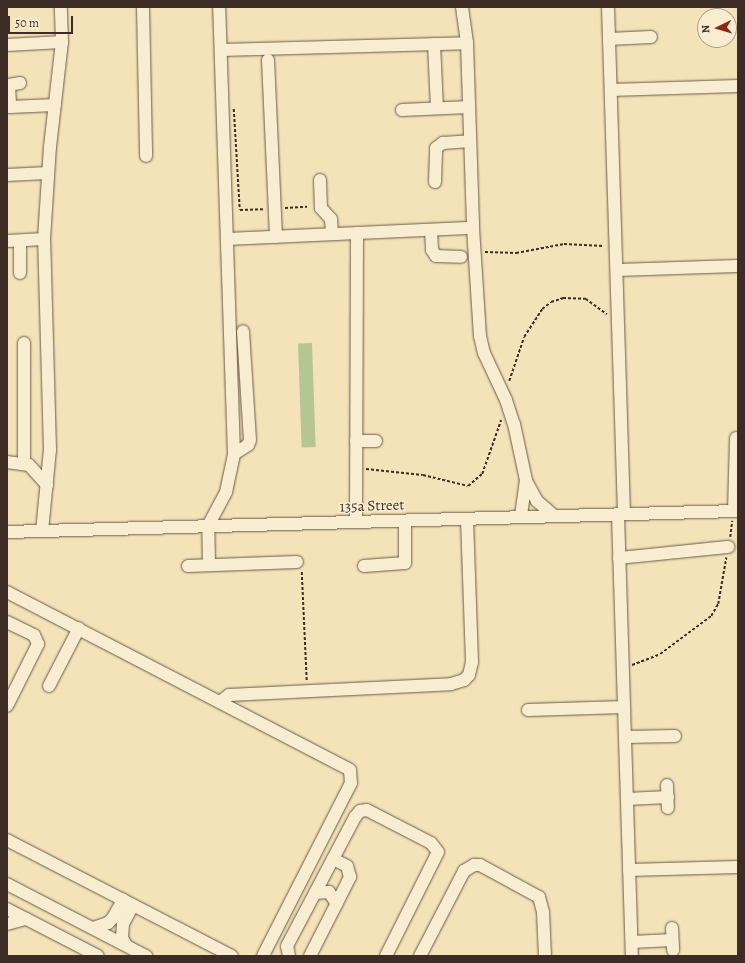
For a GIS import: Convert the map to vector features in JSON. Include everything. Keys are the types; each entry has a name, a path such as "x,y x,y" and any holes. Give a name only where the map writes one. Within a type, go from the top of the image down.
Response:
{"street":[{"path":"42,531 47,485 50,423 44,239 47,174 62,42 61,7"},
{"path":"143,7 146,156"},
{"path":"209,565 208,526 226,492 234,454 219,7"},
{"path":"462,7 467,43 473,228 480,336 484,353 514,424 526,480 537,501 554,516"},
{"path":"608,7 617,270 621,515 619,558 632,956"},
{"path":"609,39 651,37"},
{"path":"7,46 62,42"},
{"path":"220,50 467,43"},
{"path":"434,44 437,108"},
{"path":"268,60 276,237"},
{"path":"20,83 8,85 10,107 55,105"},
{"path":"611,90 738,86"},
{"path":"402,110 469,107"},
{"path":"435,182 436,148 443,143 470,141"},
{"path":"7,175 47,174"},
{"path":"320,180 321,208 332,221 332,234"},
{"path":"227,239 473,228"},
{"path":"431,230 432,250 436,256 461,257"},
{"path":"356,522 357,233"},
{"path":"7,241 44,239"},
{"path":"20,240 20,273"},
{"path":"617,270 738,266"},
{"path":"234,454 246,447 250,440 243,331"},
{"path":"24,343 24,462"},
{"path":"736,438 736,511"},
{"path":"356,441 376,441"},
{"path":"7,462 24,462 47,485"},
{"path":"521,517 526,480"},
{"name":"135a Street","path":"7,532 736,511"},
{"path":"220,702 229,695 458,683 469,676 472,662 467,519"},
{"path":"364,566 405,563 405,521"},
{"path":"619,558 728,547"},
{"path":"188,566 297,562"},
{"path":"7,592 347,767 352,774 351,783 263,956"},
{"path":"7,622 34,635 38,644 7,706"},
{"path":"49,686 79,628"},
{"path":"528,710 624,707"},
{"path":"625,736 675,736"},
{"path":"627,799 668,797"},
{"path":"289,956 287,946 355,817 364,810 371,811 424,839 437,848 437,856 386,956"},
{"path":"8,842 232,956"},
{"path":"310,956 351,873 347,866 333,859"},
{"path":"421,956 460,876 474,865 486,867 539,897 543,912 545,955"},
{"path":"629,870 738,867"},
{"path":"7,884 146,956"},
{"path":"315,893 329,892 337,904"},
{"path":"93,928 108,923 128,902"},
{"path":"126,945 122,938 122,924 128,902"},
{"path":"7,909 98,956"},
{"path":"7,924 26,919"},
{"path":"632,942 673,945 672,928"}],"path":[{"path":"234,109 240,210 307,207"},
{"path":"474,250 516,253 547,246 582,244 616,249"},
{"path":"623,667 660,654 711,616 720,598 728,547 736,511"},
{"path":"297,562 304,575 307,691"}],"green space":[{"path":"298,343 312,343 316,447 302,447"}]}
